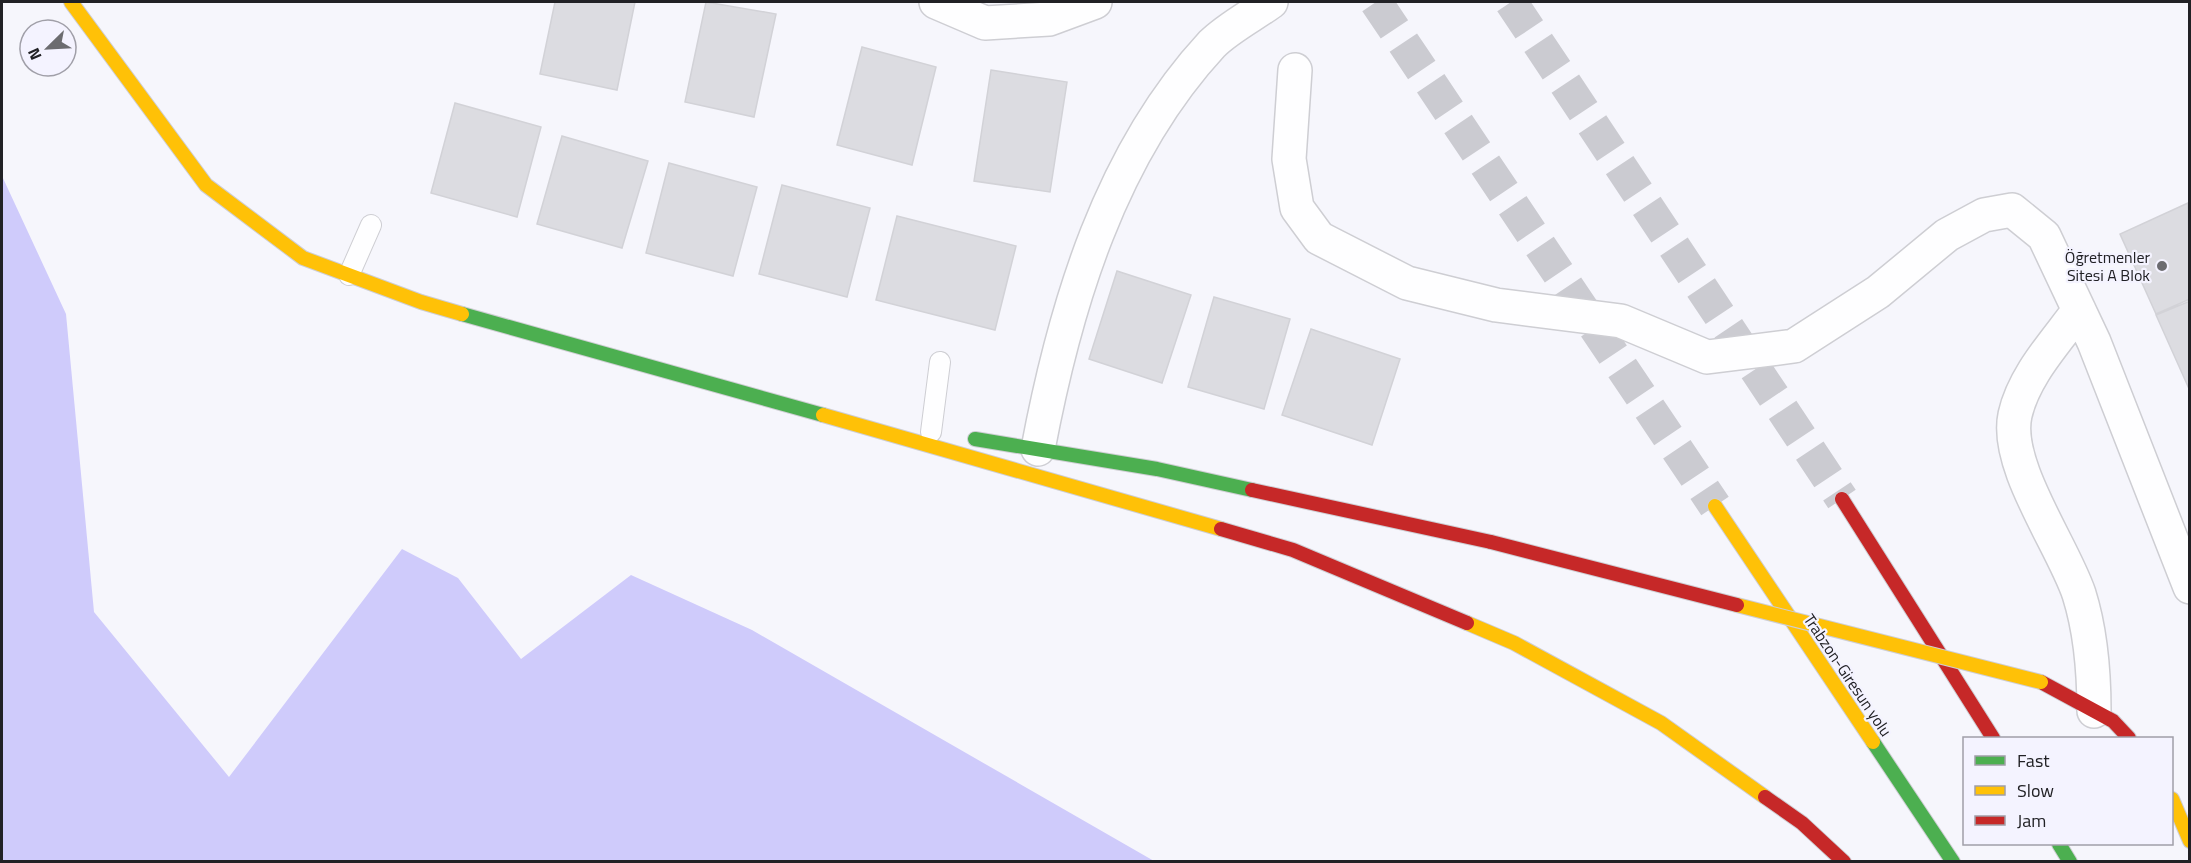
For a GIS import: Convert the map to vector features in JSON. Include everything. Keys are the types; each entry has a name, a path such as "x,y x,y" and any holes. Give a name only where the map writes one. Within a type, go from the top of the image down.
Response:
{"main road":[{"path":"71,2 206,185 303,258 421,302 1293,550 1514,643 1661,723 1803,823 1844,861"},
{"path":"814,412 936,433"},
{"path":"963,437 1157,469 1491,542 2041,682 2113,721 2128,737"},
{"path":"1842,499 1992,737"},
{"name":"Trabzon-Giresun yolu","path":"1715,506 1953,861"},
{"path":"2173,801 2190,841"},
{"path":"2060,845 2070,861"}],"street":[{"path":"936,2 985,23 1049,19 1095,2"},
{"path":"1038,449 1052,376 1100,223 1155,117 1213,43 1271,2"},
{"path":"1295,70 1289,159 1297,208 1319,237 1407,283 1496,306 1621,321 1707,357 1794,346 1878,292 1947,235 1984,215 2012,210 2043,236 2079,310 2094,342 2190,587"},
{"path":"2079,310 2026,384 2015,416 2014,445 2047,529 2078,592 2094,660 2094,711"}],"lane":[{"path":"349,275 371,225"},
{"path":"936,433 940,362"}],"shaded area":[{"path":"2,176 66,314 94,612 229,777 402,549 458,578 521,659 631,575 752,630 1154,861 2,861"}],"building":[{"path":"555,2 635,2 617,90 540,74"},
{"path":"706,2 776,14 754,117 685,102"},
{"path":"862,47 936,67 912,165 837,145"},
{"path":"991,70 1067,82 1050,192 974,181"},
{"path":"455,103 541,127 517,217 431,193"},
{"path":"562,136 648,161 622,248 537,224"},
{"path":"669,163 757,187 733,276 646,253"},
{"path":"782,185 870,208 847,297 759,274"},
{"name":"Öğretmenler Sitesi A Blok","path":"2188,203 2190,299 2156,314 2120,234"},
{"path":"897,216 1016,246 995,330 876,300"},
{"path":"1117,271 1191,295 1162,383 1089,359"},
{"path":"1214,297 1290,319 1264,409 1188,387"},
{"path":"2190,301 2190,391 2156,315"},
{"path":"1311,329 1400,359 1372,445 1282,415"}],"tunnel":[{"path":"1376,2 1715,506"},
{"path":"1511,2 1842,499"}],"traffic: fast":[{"path":"462,314 823,415"},
{"path":"975,439 1157,469 1252,490"},
{"path":"1873,742 1953,862"},
{"path":"2060,845 2070,862"}],"traffic: slow":[{"path":"71,2 206,185 303,258 421,302 462,314"},
{"path":"823,415 1221,529"},
{"path":"1715,506 1873,742"},
{"path":"1737,605 2041,682"},
{"path":"1467,623 1514,643 1661,723 1765,797"},
{"path":"2173,801 2190,841"}],"traffic: jam":[{"path":"1252,490 1491,542"},
{"path":"1842,499 1992,737"},
{"path":"1221,529 1293,550 1467,623"},
{"path":"1491,542 1737,605"},
{"path":"2041,682 2113,721 2128,737"},
{"path":"1765,797 1802,823 1844,862"}],"place":[{"name":"Öğretmenler Sitesi A Blok","path":"2162,266"}]}
